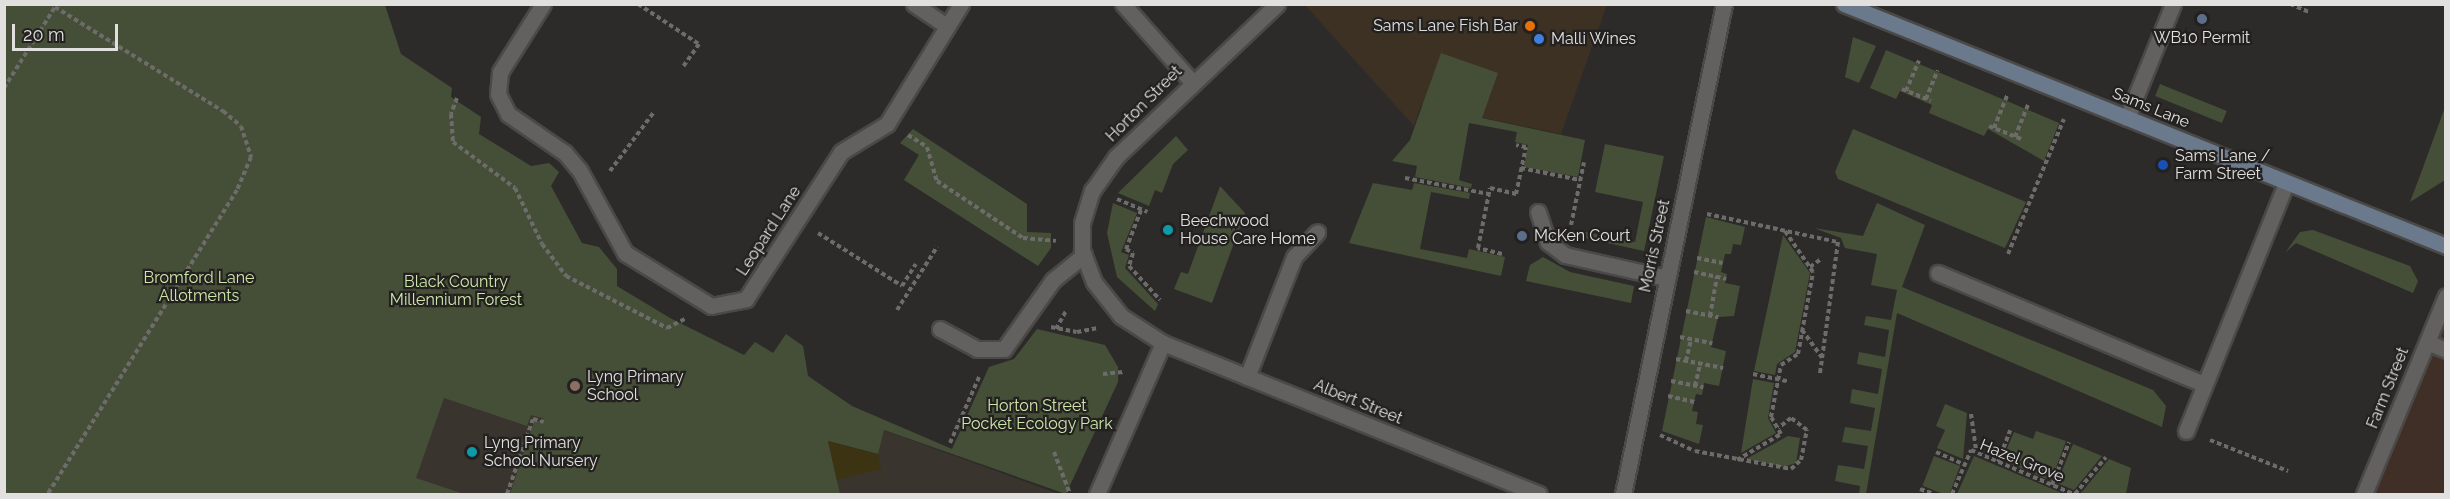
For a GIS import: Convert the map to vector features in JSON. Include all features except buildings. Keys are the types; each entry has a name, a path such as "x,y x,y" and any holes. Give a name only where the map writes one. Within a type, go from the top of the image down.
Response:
{"street":[{"name":"Leopard Lane","path":"543,4 500,72 498,93 508,114 565,153 580,171 625,253 711,306 746,299 841,152 887,124 961,4"},
{"path":"914,4 947,26"},
{"path":"1123,4 1192,82"},
{"name":"Horton Street","path":"1163,343 1121,316 1094,282 1084,255 1082,223 1092,191 1116,157 1192,82 1277,4"},
{"name":"Morris Street","path":"1623,495 1725,4"},
{"name":"Sams Lane","path":"1844,4 2445,246"},
{"path":"2127,118 2173,4"},
{"path":"2186,431 2286,183"},
{"path":"1538,212 1548,242 1565,255 1667,278"},
{"path":"1247,377 1294,257 1317,232"},
{"path":"940,329 978,349 1004,349 1053,280 1084,255"},
{"path":"1938,273 2204,384"},
{"name":"Farm Street","path":"2364,495 2445,296"},
{"path":"2427,342 2445,350"},
{"path":"1097,495 1163,343"},
{"name":"Albert Street","path":"1163,343 1539,495"}],"path":[{"path":"638,4 699,44 683,67"},
{"path":"2290,4 2309,12"},
{"path":"4,88 55,7 223,111 241,126 251,157 237,190 48,495"},
{"path":"1920,59 1904,90 1931,101"},
{"path":"1926,99 1940,67"},
{"path":"2008,95 1992,127 2021,139"},
{"path":"457,98 451,114 453,142 515,189 542,244 566,276 667,328 688,317"},
{"path":"2015,137 2029,104"},
{"path":"602,177 620,164 654,112"},
{"path":"2008,254 2064,118"},
{"path":"905,133 927,147 937,181 944,186 1023,238 1058,241"},
{"path":"1502,254 1478,248 1490,189 1516,194 1526,147 1516,145"},
{"path":"1573,235 1584,162"},
{"path":"1521,168 1580,180"},
{"path":"1405,178 1489,194"},
{"path":"1107,195 1147,212"},
{"path":"1141,210 1126,249 1133,253 1129,266 1160,300"},
{"path":"1701,213 1838,242 1841,249 1820,374"},
{"path":"814,231 902,286 916,264"},
{"path":"1737,460 1781,434 1771,417 1781,365 1798,354 1810,267 1785,231"},
{"path":"897,310 937,247"},
{"path":"1691,257 1723,263"},
{"path":"1810,267 1821,259"},
{"path":"1689,271 1726,279"},
{"path":"1710,316 1717,277"},
{"path":"1681,310 1718,317"},
{"path":"1802,330 1822,358"},
{"path":"1675,336 1712,344"},
{"path":"1686,361 1691,339"},
{"path":"1670,358 1723,368"},
{"path":"1695,386 1700,364"},
{"path":"950,443 983,368"},
{"path":"1103,374 1127,371"},
{"path":"1753,374 1787,381"},
{"path":"1666,380 1703,387"},
{"path":"1663,395 1694,402"},
{"path":"1971,414 1976,452"},
{"path":"1655,432 1695,451 1785,470 1798,466 1807,430 1791,418 1778,428"},
{"path":"507,495 533,419 544,422"},
{"path":"1998,462 2010,430"},
{"path":"2203,438 2288,471"},
{"path":"2052,485 2069,442"},
{"name":"Hazel Grove","path":"1952,495 1971,450 2074,495"},
{"path":"1054,452 1070,495"},
{"path":"1936,452 1965,465"},
{"path":"2074,495 2106,458"},
{"path":"1921,491 1934,495"}],"shaded area":[{"path":"1305,5 1607,5 1561,134 1421,105 1414,126"},
{"path":"2445,296 2445,494 2364,494"},
{"name":"Lyng Primary School","path":"399,376 850,418 1059,494 347,494"}],"green space":[{"path":"4,5 385,5 401,54 452,88 451,97 481,117 479,134 531,166 549,163 559,172 551,186 582,243 599,247 617,269 617,286 670,318 744,355 755,342 773,353 786,334 803,346 808,376 852,406 952,449 989,367 1014,359 1037,329 1105,345 1118,367 1118,382 1066,494 884,430 878,454 828,441 840,494 510,494 534,422 545,419 531,415 527,426 444,398 416,478 464,494 5,494"},
{"path":"1853,37 1876,46 1859,83 1845,77"},
{"path":"1886,50 2059,123 2044,161 1988,129 1984,136 1929,113 1932,105 1900,91 1896,99 1870,88"},
{"path":"1441,53 1498,73 1482,118 1585,140 1578,177 1524,167 1528,145 1515,142 1517,132 1469,123 1459,180 1472,184 1471,188 1415,177 1417,166 1392,161 1410,140"},
{"path":"2160,84 2227,111 2222,123 2155,96"},
{"path":"2445,107 2445,180 2410,202 2421,173"},
{"path":"913,129 1027,204 1027,232 1051,233 1051,248 1038,266 904,180 919,155 900,143"},
{"path":"1853,129 2026,202 2005,248 1838,179 1835,172"},
{"path":"1176,136 1188,150 1173,164 1162,193 1155,190 1149,206 1118,193"},
{"path":"1605,144 1664,156 1644,251 1580,237 1581,231 1635,242 1643,202 1595,192"},
{"path":"1373,183 1412,190 1414,183 1470,193 1469,199 1431,192 1420,249 1467,258 1469,249 1505,257 1501,276 1349,243"},
{"path":"1220,186 1245,213 1212,303 1174,289 1181,272 1188,274"},
{"path":"1113,203 1137,213 1121,252 1129,255 1125,268 1158,304 1155,311 1117,277 1107,233"},
{"path":"1877,203 1925,225 1902,287 2153,390 2166,406 2162,427 1897,313 1866,494 1859,494 1860,486 1835,481 1838,465 1864,469 1868,446 1842,442 1845,427 1871,431 1875,408 1850,403 1852,389 1878,394 1882,369 1857,364 1859,352 1885,357 1889,330 1864,325 1866,316 1891,320 1897,290 1871,285 1877,254 1845,248 1841,238 1814,228 1863,236"},
{"path":"1706,217 1745,227 1741,245 1733,244 1731,254 1725,254 1721,272 1727,274 1725,283 1740,286 1734,316 1718,317 1711,347 1726,351 1719,386 1704,383 1702,395 1696,394 1692,411 1698,412 1696,424 1703,425 1699,444 1662,431"},
{"path":"2313,230 2410,266 2418,281 2413,293 2296,243 2285,253 2300,232"},
{"path":"1783,235 1810,273 1795,352 1777,364 1775,375 1754,371"},
{"path":"1543,257 1570,272 1634,286 1631,303 1526,281 1530,265"},
{"path":"1753,379 1774,383 1768,418 1776,433 1741,453"},
{"path":"1945,404 1967,413 1963,459 1937,448 1945,430 1936,426"},
{"path":"2036,431 2066,441 2051,481 2002,460 2014,432 2033,439"},
{"path":"1788,436 1800,438 1796,463 1783,467 1746,459"},
{"path":"2073,444 2102,456 2074,490 2057,483"},
{"path":"1934,456 1960,466 1949,494 1923,486"},
{"path":"1974,456 2064,494 1957,494"},
{"path":"2109,459 2131,468 2126,494 2081,493"}],"sand":[{"path":"828,441 878,454 881,469 837,480"}],"place":[{"name":"WB10 Permit","path":"2202,19"},
{"name":"Sams Lane Fish Bar","path":"1530,26"},
{"name":"Malli Wines","path":"1539,39"},
{"name":"Sams Lane / Farm Street","path":"2163,165"},
{"name":"Beechwood House Care Home","path":"1168,230"},
{"name":"McKen Court","path":"1522,236"},
{"name":"Lyng Primary School","path":"575,386"},
{"name":"Lyng Primary School Nursery","path":"472,452"}],"park label":[{"name":"Bromford Lane Allotments","path":"199,287"},
{"name":"Black Country Millennium Forest","path":"456,291"},
{"name":"Horton Street Pocket Ecology Park","path":"1037,415"}]}
